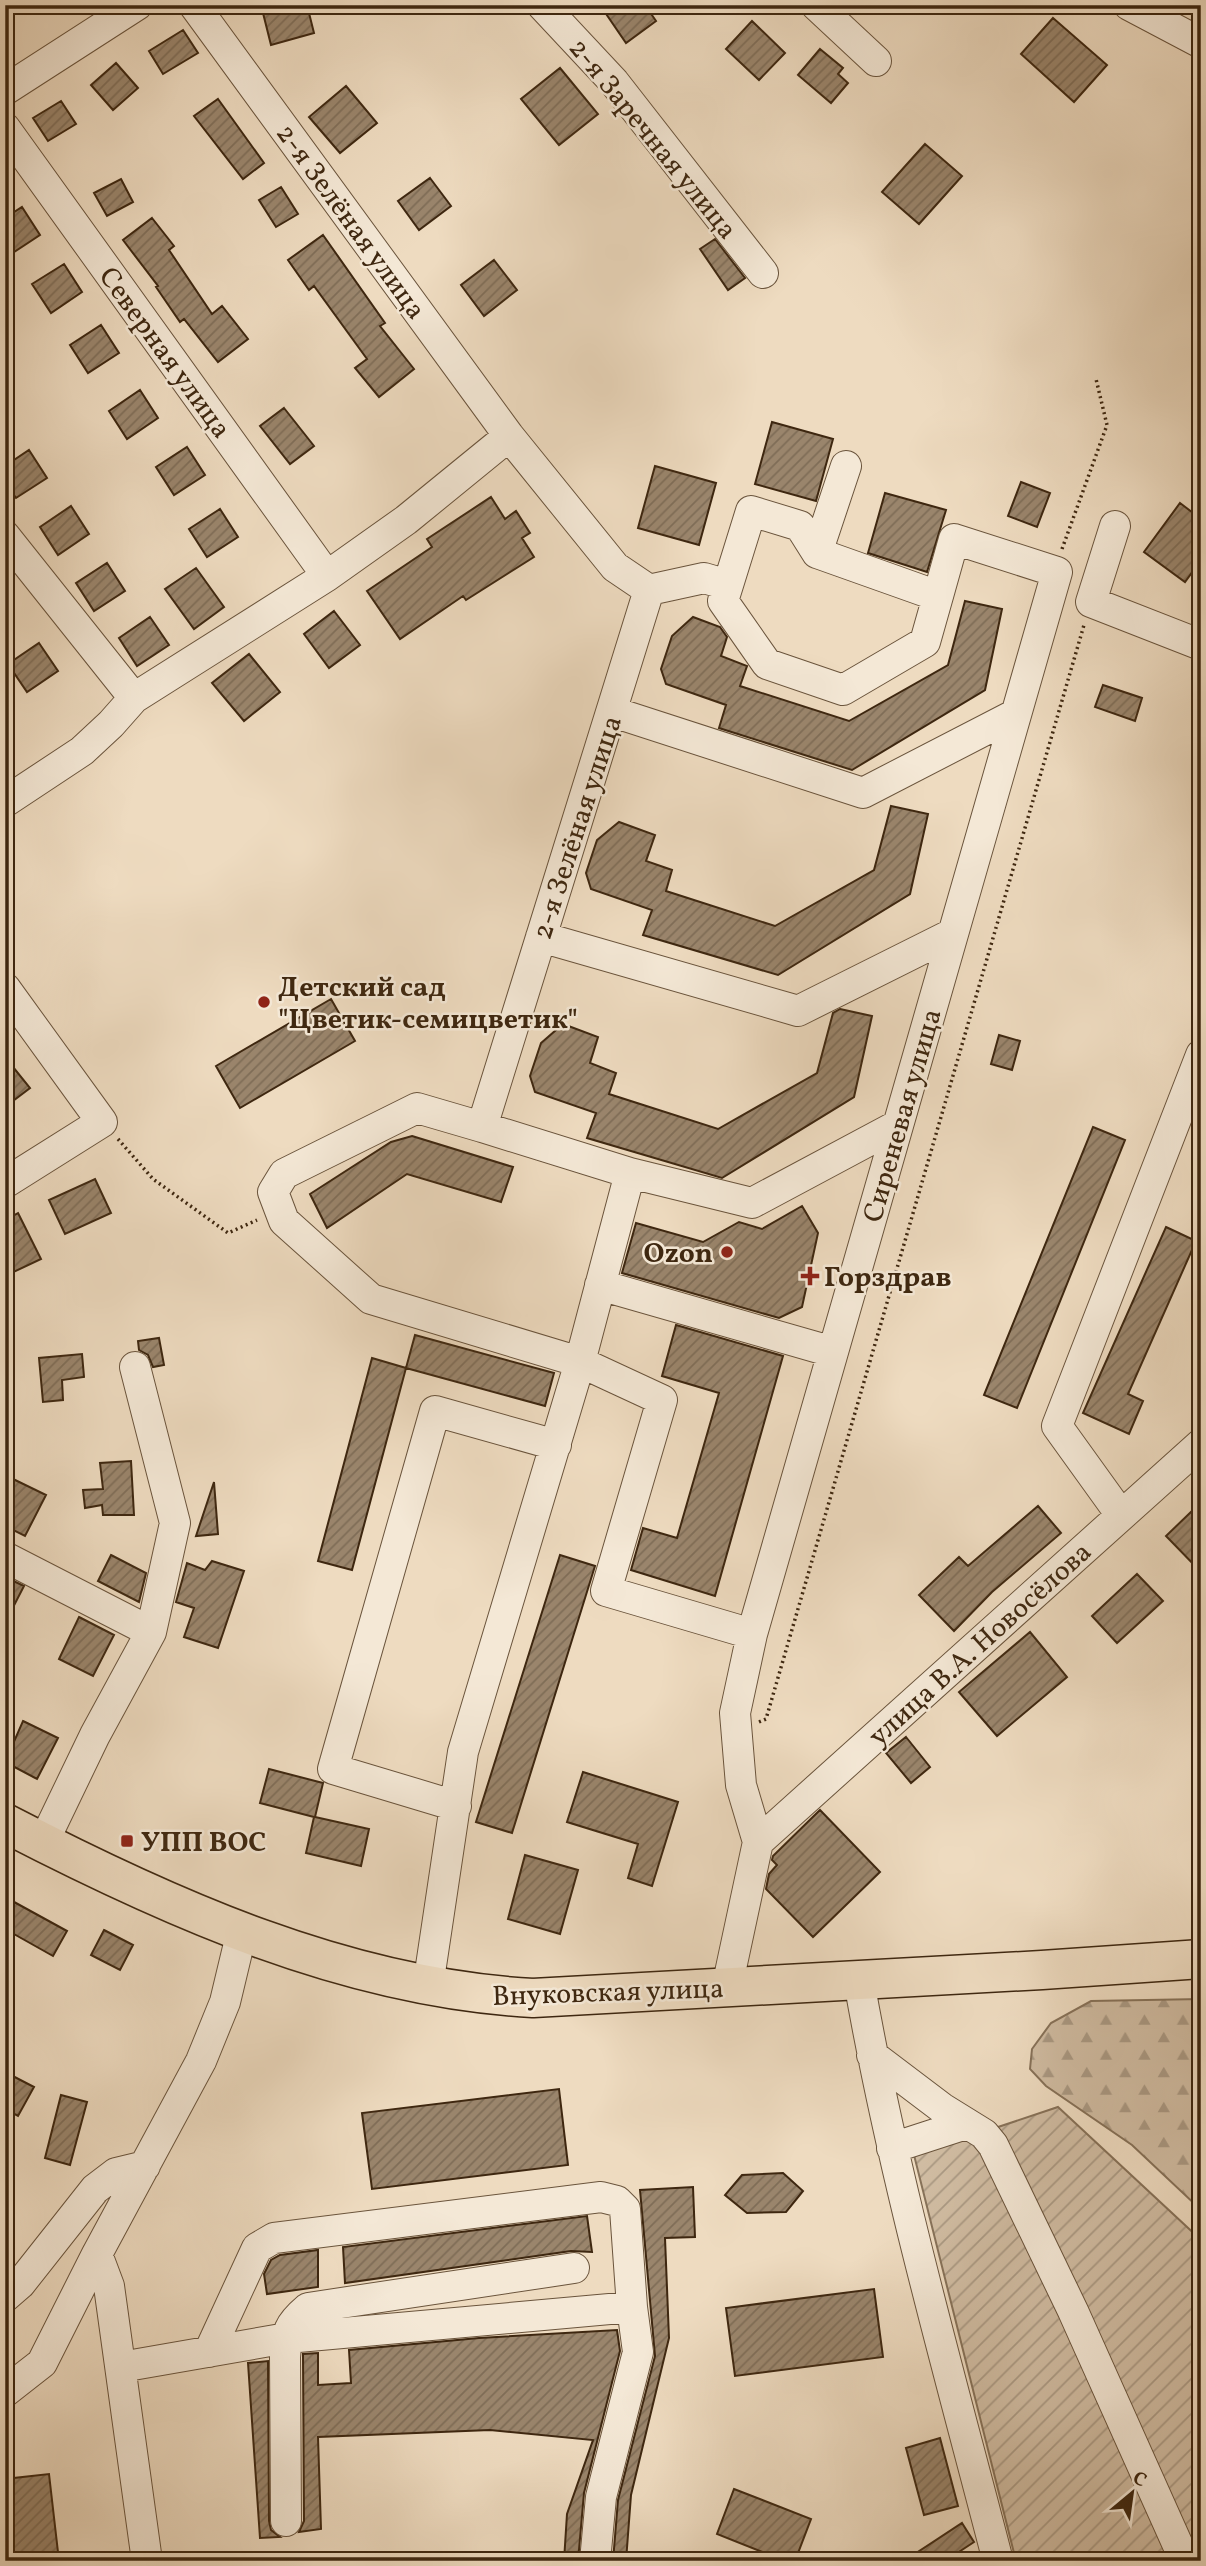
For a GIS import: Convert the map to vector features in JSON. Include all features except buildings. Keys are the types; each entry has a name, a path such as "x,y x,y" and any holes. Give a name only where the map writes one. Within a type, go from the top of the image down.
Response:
{"main road":[{"name":"Внуковская улица","path":"5,1823 152,1895 242,1931 345,1965 428,1986 488,1996 533,1998 1201,1959"}],"street":[{"path":"5,90 137,5"},
{"name":"2-я Зелёная улица","path":"194,5 509,436 615,567 649,590 482,1127"},
{"name":"2-я Заречная улица","path":"542,5 614,82 764,273"},
{"path":"816,5 876,61"},
{"path":"1129,5 1201,43"},
{"name":"Северная улица","path":"5,128 327,576"},
{"path":"5,802 82,751 134,698 327,576 406,520 509,436"},
{"path":"817,553 846,466"},
{"path":"938,596 817,553 800,526 751,511 723,601 766,664 843,690 925,642 938,596 954,539 1055,571"},
{"path":"1115,526 1091,602 1201,645"},
{"path":"5,536 134,698"},
{"name":"Сиреневая улица","path":"727,1987 758,1842 741,1785 736,1713 752,1634 1055,571"},
{"path":"649,590 704,578 728,585"},
{"path":"613,712 863,793 1014,715"},
{"path":"541,937 798,1011 952,934"},
{"path":"5,988 102,1122 5,1183"},
{"path":"1121,1515 1058,1426 1201,1055"},
{"path":"752,1634 606,1591 662,1400 580,1362 371,1299 284,1221 273,1192 284,1174 417,1108 631,1173 752,1203 898,1125"},
{"path":"428,1986 463,1752 556,1445 631,1173"},
{"path":"600,1285 833,1352"},
{"path":"44,1843 95,1735 151,1632 175,1523 135,1367"},
{"path":"456,1806 333,1769 435,1411 556,1445"},
{"name":"улица В.А. Новосёлова","path":"758,1842 1201,1444"},
{"path":"5,1557 151,1632"},
{"path":"5,2392 42,2363 97,2253 206,2050 225,2002 242,1931"},
{"path":"859,1981 892,2148 998,2561"},
{"path":"872,2055 984,2134 993,2145 1073,2311 1185,2561"},
{"path":"892,2148 966,2123"},
{"path":"5,2297 20,2284 95,2189 117,2173 145,2166"},
{"path":"209,2352 257,2249 274,2238 601,2197 617,2201 625,2209 638,2352 601,2497 595,2561"},
{"path":"97,2253 109,2286 147,2561"},
{"path":"286,2521 286,2338 293,2321 308,2308 575,2268"},
{"path":"121,2367 286,2338 632,2307"}],"path":[{"path":"1055,571 1107,425 1096,379"},
{"path":"737,1732 766,1719 1091,602"},
{"path":"102,1122 153,1179 228,1233 279,1210"}],"green space":[{"path":"1201,1999 1201,2210 1132,2145 1046,2086 1030,2069 1032,2049 1051,2023 1091,2001"},
{"path":"1058,2107 1201,2240 1201,2561 1016,2561 914,2155"}],"place":[{"name":"Детский сад \"Цветик-семицветик\"","path":"264,1002"},
{"name":"Ozon","path":"727,1252"},
{"name":"Горздрав","path":"810,1276"},
{"name":"УПП ВОС","path":"127,1841"}]}
